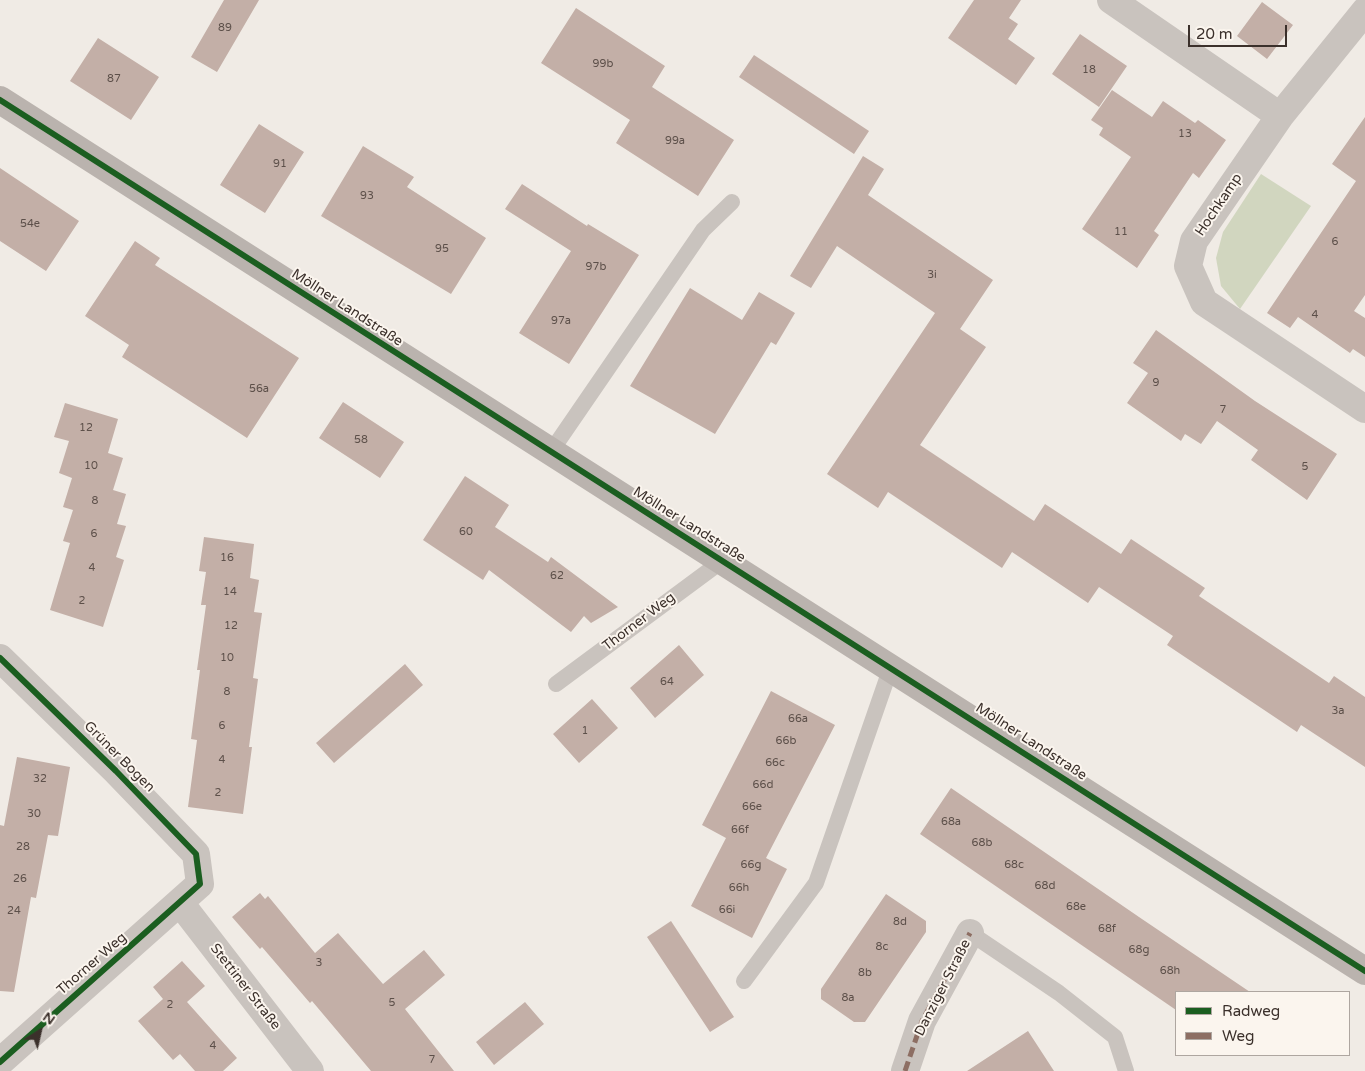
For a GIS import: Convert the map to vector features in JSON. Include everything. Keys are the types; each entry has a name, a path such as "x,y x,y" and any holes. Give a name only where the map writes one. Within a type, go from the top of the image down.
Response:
{"main road":[{"name":"Möllner Landstraße","path":"0,100 550,453 890,667 1365,971"}],"street":[{"path":"1111,0 1280,116"},
{"name":"Hochkamp","path":"1365,11 1280,116 1194,241 1188,266 1204,302 1365,409"},
{"name":"Grüner Bogen","path":"0,658 116,770 196,854 200,884"},
{"name":"Thorner Weg","path":"0,1062 181,904 200,884"},
{"name":"Stettiner Straße","path":"181,904 310,1071"},
{"name":"Danziger Straße","path":"905,1071 922,1021 970,933"}],"lane":[{"path":"550,453 703,230 732,202"},
{"name":"Thorner Weg","path":"556,684 722,561"},
{"path":"744,981 816,883 890,667"},
{"path":"970,933 1059,993 1115,1037 1126,1071"}],"green space":[{"path":"1261,174 1311,206 1240,309 1221,286 1216,258 1223,232"}],"building":[{"path":"224,0 259,0 217,72 191,57"},
{"path":"974,0 1021,0 1009,18 1018,24 1008,39 1035,58 1016,85 948,38"},
{"path":"1262,2 1293,25 1267,59 1237,36"},
{"path":"576,8 665,66 652,87 734,140 698,196 616,143 630,120 541,63"},
{"path":"1080,34 1127,66 1099,107 1052,74"},
{"path":"98,38 159,77 131,120 70,81"},
{"path":"754,55 869,131 854,154 739,77"},
{"path":"1112,90 1152,117 1163,101 1195,123 1198,120 1226,140 1199,178 1193,173 1154,231 1159,235 1137,268 1082,229 1131,157 1099,135 1103,128 1091,120"},
{"path":"1365,117 1365,295 1354,311 1365,318 1365,357 1353,349 1350,353 1298,317 1290,328 1267,313 1356,181 1332,164"},
{"path":"259,124 304,152 265,213 220,185"},
{"path":"363,146 414,177 407,187 486,238 451,294 321,216"},
{"path":"863,156 884,169 868,195 993,280 960,329 986,347 920,445 1034,521 1045,504 1121,554 1131,539 1205,588 1199,596 1329,683 1334,676 1365,697 1365,767 1301,725 1297,732 1167,645 1173,636 1099,587 1088,603 1012,552 1002,568 888,492 878,508 827,474 935,313 837,246 811,288 790,276"},
{"path":"0,168 79,221 46,271 0,241"},
{"path":"522,184 587,226 588,224 639,255 569,364 519,333 571,251 505,209"},
{"path":"135,241 160,258 155,265 299,358 247,438 122,357 129,345 85,316"},
{"path":"690,288 742,320 759,292 795,313 776,345 771,342 715,434 630,386"},
{"path":"1156,330 1255,401 1337,454 1307,500 1251,460 1258,450 1217,421 1201,444 1185,434 1181,441 1127,403 1148,373 1133,363"},
{"path":"343,402 404,442 380,478 319,438"},
{"path":"65,403 118,419 108,453 123,458 113,490 126,494 117,524 126,526 116,557 124,560 103,627 50,610 70,543 63,541 73,510 63,507 72,478 59,473 69,441 54,437"},
{"path":"465,476 509,505 495,527 548,562 551,557 618,607 591,623 584,616 571,632 489,570 483,580 423,540"},
{"path":"204,537 254,544 250,578 259,580 254,612 262,613 253,678 258,679 249,747 252,747 243,814 188,807 197,740 191,739 200,670 197,670 206,605 201,605 206,572 199,571"},
{"path":"679,645 704,675 655,718 630,688"},
{"path":"405,664 423,685 334,763 316,743"},
{"path":"771,691 835,725 766,858 787,869 752,938 691,906 726,838 702,825"},
{"path":"592,699 618,728 579,763 553,734"},
{"path":"17,757 70,767 58,836 48,835 36,898 31,897 14,992 0,991 0,825 4,826"},
{"path":"951,788 1249,991 1175,991 1175,1009 920,834"},
{"path":"260,893 265,899 268,896 315,953 338,933 383,984 424,950 445,975 405,1009 454,1071 371,1071 312,1001 310,1003 262,947 260,949 232,917"},
{"path":"886,894 926,921 926,932 865,1022 854,1022 821,999 821,989"},
{"path":"671,921 734,1017 710,1032 647,937"},
{"path":"182,961 205,986 187,1002 237,1058 223,1071 195,1071 180,1054 173,1060 138,1021 163,999 153,987"},
{"path":"525,1002 544,1024 494,1065 476,1042"},
{"path":"1028,1031 1054,1071 967,1071"}],"marked path":[{"path":"905,1071 922,1021 970,933"}],"cycle path":[{"path":"0,100 1365,971"},
{"path":"0,658 116,771 196,854 200,884 0,1062"}]}
